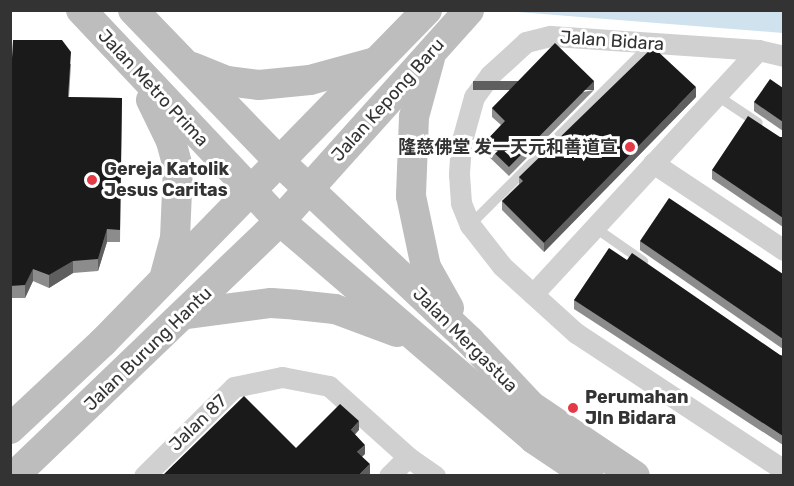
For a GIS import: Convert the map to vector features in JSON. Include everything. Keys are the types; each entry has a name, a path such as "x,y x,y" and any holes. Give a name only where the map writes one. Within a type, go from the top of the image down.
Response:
{"main road":[{"name":"Jalan Metro Prima","path":"81,10 280,221"},
{"name":"Jalan Metro Prima","path":"133,10 178,61 308,189"},
{"name":"Jalan Kepong Baru","path":"280,221 469,10"},
{"name":"Jalan Kepong Baru","path":"251,192 417,21"},
{"path":"437,45 414,117 411,196 426,267 470,341"},
{"path":"178,61 227,81 259,85 310,80 376,62"},
{"path":"137,72 171,141 178,167 175,237 163,281"},
{"name":"Jalan Mergastua","path":"308,189 470,341 531,406 635,476"},
{"name":"Jalan Burung Hantu","path":"10,429 251,192"},
{"name":"Jalan Mergastua","path":"280,221 534,439 589,476"},
{"name":"Jalan Burung Hantu","path":"14,476 186,314 280,221"},
{"path":"186,314 259,304 335,309 414,338"}],"street":[{"name":"Jalan Bidara","path":"783,56 758,50 550,36 526,42 490,75 474,96 461,144 461,203 470,225 502,266 576,333 783,470"},
{"path":"533,294 758,50"},
{"path":"653,163 783,250"},
{"name":"Jalan 87","path":"144,476 234,387 282,378 328,386 408,457 435,476"},
{"path":"389,476 408,457"}],"lane":[{"path":"470,225 652,43"},
{"path":"716,95 764,127"},
{"path":"594,227 651,266"}],"water":[{"path":"505,11 783,11 783,33"}],"building":[{"path":"13,40 62,40 71,52 68,97 122,98 120,230 107,229 98,259 73,261 49,275 33,269 25,285 10,286 10,59 12,58"},
{"path":"555,43 594,81 509,167 484,143 505,121 492,108"},
{"path":"653,47 696,87 544,243 502,201 523,181 519,177"},
{"path":"770,79 783,88 783,122 754,102"},
{"path":"748,116 783,137 783,218 712,170"},
{"path":"669,198 783,274 783,339 640,241"},
{"path":"609,248 627,260 632,253 783,356 783,436 574,300"},
{"path":"244,396 296,448 340,404 359,421 351,430 365,445 357,452 370,464 358,476 162,476"}],"place":[{"name":"隆慈佛堂 发一天元和善道宣","path":"630,147"},
{"name":"Gereja Katolik Jesus Caritas","path":"92,180"},
{"name":"Perumahan Jln Bidara","path":"573,408"}]}
